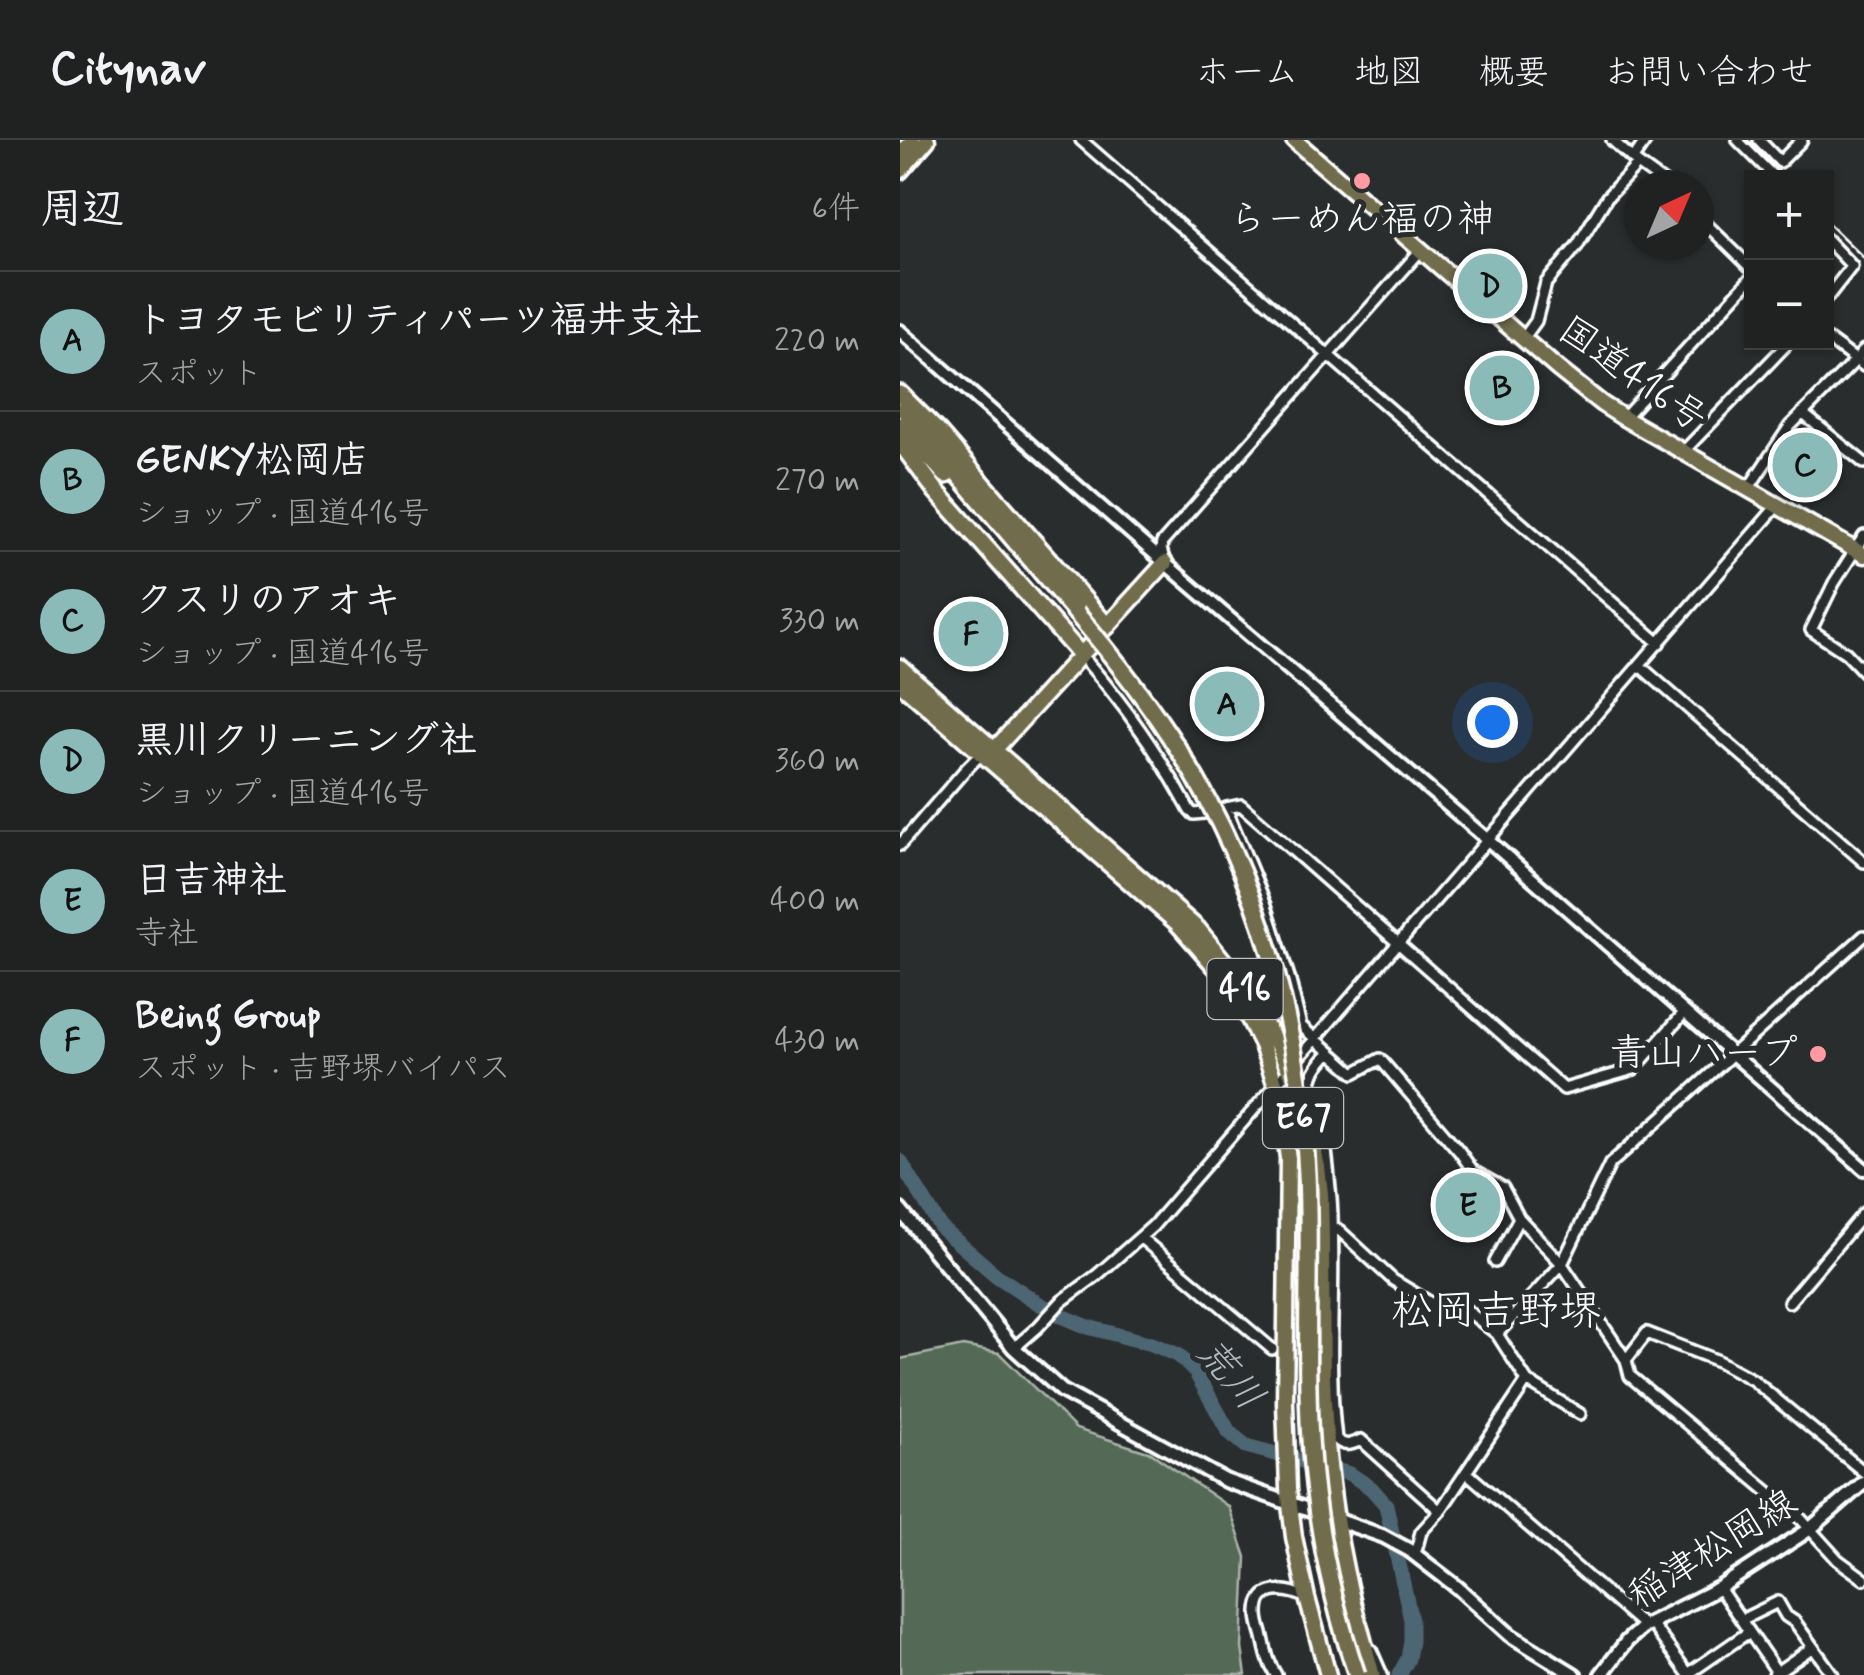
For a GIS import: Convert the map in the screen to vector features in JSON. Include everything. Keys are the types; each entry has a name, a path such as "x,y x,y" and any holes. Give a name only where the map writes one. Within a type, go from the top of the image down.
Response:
{"highway":[{"path":"900,155 913,140"},
{"path":"900,171 927,140"},
{"name":"国道416号","path":"1294,140 1585,392 1859,552"},
{"path":"900,394 938,432 1106,626"},
{"name":"E67","path":"900,406 1145,700 1199,784 1243,874 1276,970 1294,1055 1305,1140 1308,1398 1313,1478 1328,1571 1357,1675"},
{"name":"E67","path":"900,426 1056,590"},
{"path":"900,442 936,491 1080,654"},
{"path":"990,752 1164,563"},
{"name":"416","path":"900,667 1198,945 1245,1011 1262,1044 1283,1111 1288,1171 1285,1445 1290,1503 1306,1598 1326,1671"},
{"name":"416","path":"900,682 990,752 1198,928 1240,981 1289,1068 1310,1131 1322,1194 1323,1374 1330,1480 1341,1555 1359,1626"},
{"path":"1359,1626 1372,1675"}],"main road":[{"path":"900,1210 1014,1348 1062,1391 1231,1483 1383,1536 1415,1554 1510,1635 1575,1675"},
{"name":"稲津松岡線","path":"1601,1675 1627,1641 1647,1624 1718,1588 1810,1529 1864,1482"}],"street":[{"path":"1081,140 1659,643"},
{"path":"1612,140 1646,170"},
{"path":"1523,339 1536,321 1546,283 1635,162 1646,140"},
{"path":"1738,140 1768,170"},
{"path":"1759,140 1780,162 1802,140"},
{"path":"1714,232 1744,261"},
{"path":"1834,247 1852,266 1834,289"},
{"path":"1164,563 1162,543 1421,250"},
{"path":"1624,418 1744,286"},
{"path":"900,331 1864,1168"},
{"path":"1834,344 1860,363"},
{"path":"1683,452 1781,350"},
{"path":"1748,489 1790,426 1860,363 1864,350"},
{"path":"1802,413 1864,463"},
{"path":"1014,1348 1062,1301 1141,1238 1777,506"},
{"path":"1863,667 1811,630 1834,583 1859,552 1864,536"},
{"path":"1080,654 1121,703 1190,811 1204,813"},
{"path":"1640,666 1864,862"},
{"path":"900,844 964,770 990,752"},
{"path":"1684,1013 1634,1070 1564,1089 1241,805 1222,809 1266,905 1301,1026 1354,1073 1380,1060 1473,1171 1503,1188 1519,1218 1562,1264 1626,1360 1630,1376 1864,1579"},
{"path":"1497,1334 1562,1264 1610,1164 1864,936"},
{"path":"1330,1052 1314,1072 1311,1097 1324,1144 1333,1227 1328,1346 1336,1439 1345,1445 1360,1440 1440,1512"},
{"path":"1789,1302 1864,1213"},
{"path":"1495,1262 1519,1218"},
{"path":"1333,1227 1393,1280 1441,1309 1465,1309 1497,1334 1527,1382 1580,1414"},
{"path":"1141,1238 1272,1349"},
{"path":"1626,1360 1647,1333 1718,1362 1753,1380 1864,1472"},
{"path":"1415,1554 1422,1532 1440,1512 1527,1382"},
{"path":"1466,1472 1647,1624 1689,1675 1749,1632"},
{"path":"1718,1588 1776,1674 1813,1647"},
{"path":"1276,1675 1268,1661 1259,1606 1265,1596 1275,1591 1289,1590 1306,1598"},
{"path":"1741,1620 1778,1602 1833,1675"},
{"path":"1359,1626 1382,1674"}],"green space":[{"path":"963,1346 999,1353 1076,1429 1151,1453 1229,1507 1246,1557 1242,1648 1246,1675 900,1675 900,1359"}],"waterway":[{"name":"荒川","path":"900,1161 941,1228 997,1276 1062,1316 1178,1355 1196,1373 1229,1432 1246,1446 1350,1474 1371,1488 1386,1505 1411,1620 1408,1659 1399,1675"}],"railway":[{"path":"1745,140 1775,170"},
{"path":"1834,229 1864,258"}],"place":[{"name":"らーめん福の神","path":"1362,181"},
{"name":"黒川クリーニング社","path":"1490,286"},
{"name":"GENKY松岡店","path":"1502,388"},
{"name":"クスリのアオキ","path":"1805,465"},
{"name":"Being Group","path":"971,634"},
{"name":"トヨタモビリティパーツ福井支社","path":"1227,704"},
{"name":"青山ハープ","path":"1818,1054"},
{"name":"日吉神社","path":"1468,1205"}],"district":[{"name":"松岡吉野堺","path":"1496,1312"}]}
